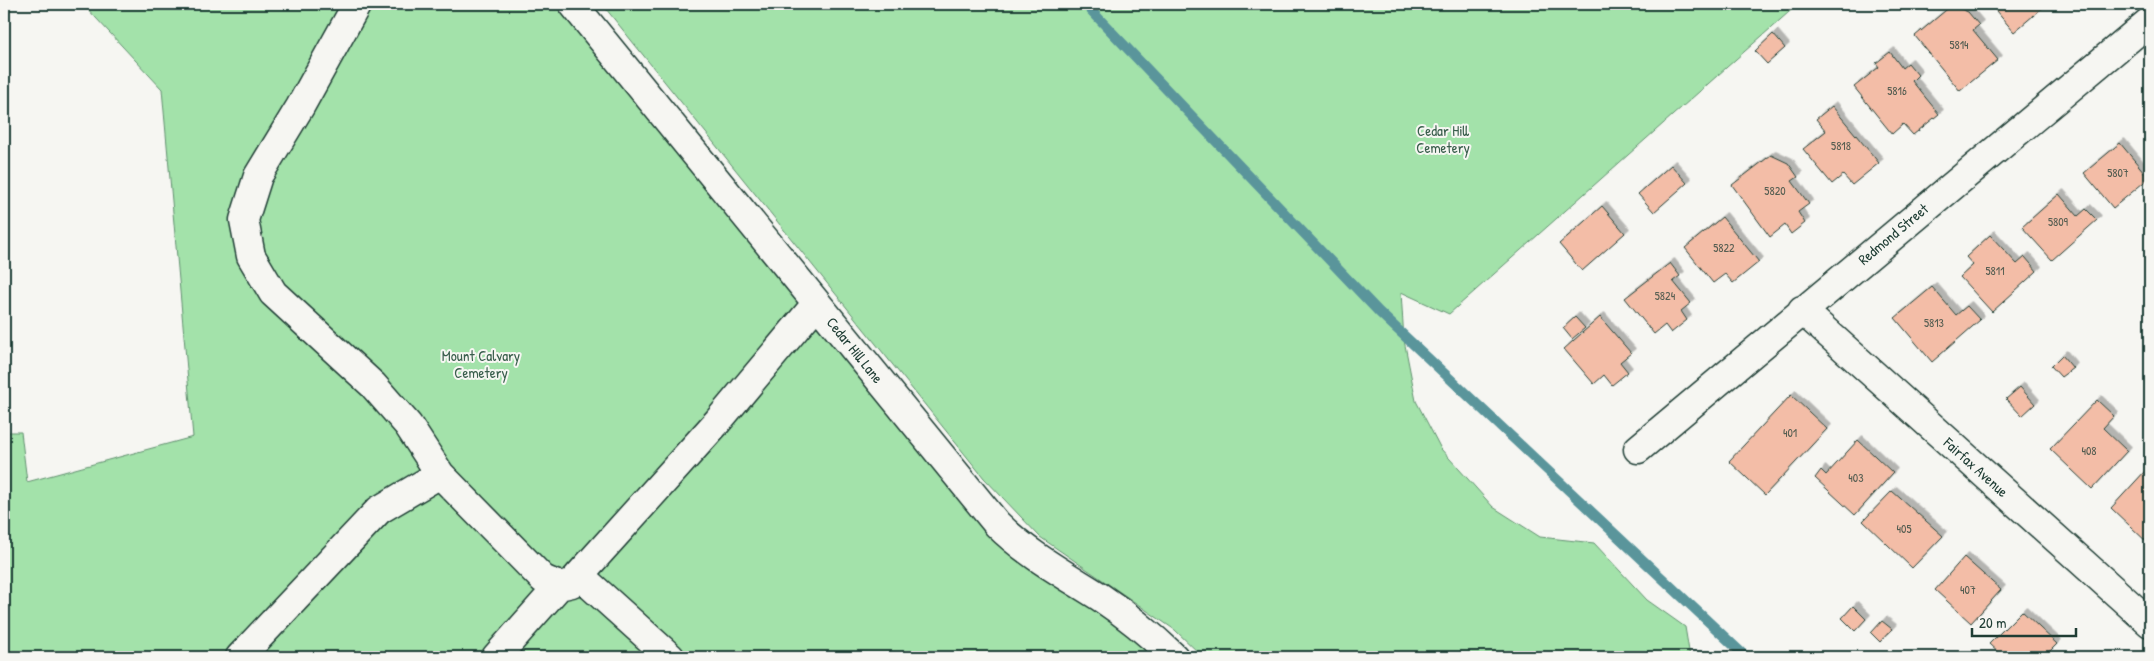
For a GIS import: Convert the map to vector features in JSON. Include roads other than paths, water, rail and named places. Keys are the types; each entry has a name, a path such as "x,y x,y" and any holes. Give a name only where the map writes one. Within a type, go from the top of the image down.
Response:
{"street":[{"path":"357,4 258,176 244,220 251,256 273,294 373,384 408,425 440,474 543,579 569,580 670,657"},
{"name":"Cedar Hill Lane","path":"573,4 997,524 1012,539 1102,598 1147,632 1174,657"},
{"name":"Redmond Street","path":"1638,449 2150,21"},
{"path":"496,657 718,421 817,303"},
{"name":"Fairfax Avenue","path":"1802,310 2149,621"},
{"path":"240,657 379,510 440,474"}],"waterway":[{"path":"1085,4 1379,312 1746,657"}],"park label":[{"name":"Cedar Hill Cemetery","path":"1443,138"},
{"name":"Mount Calvary Cemetery","path":"481,364"}]}
